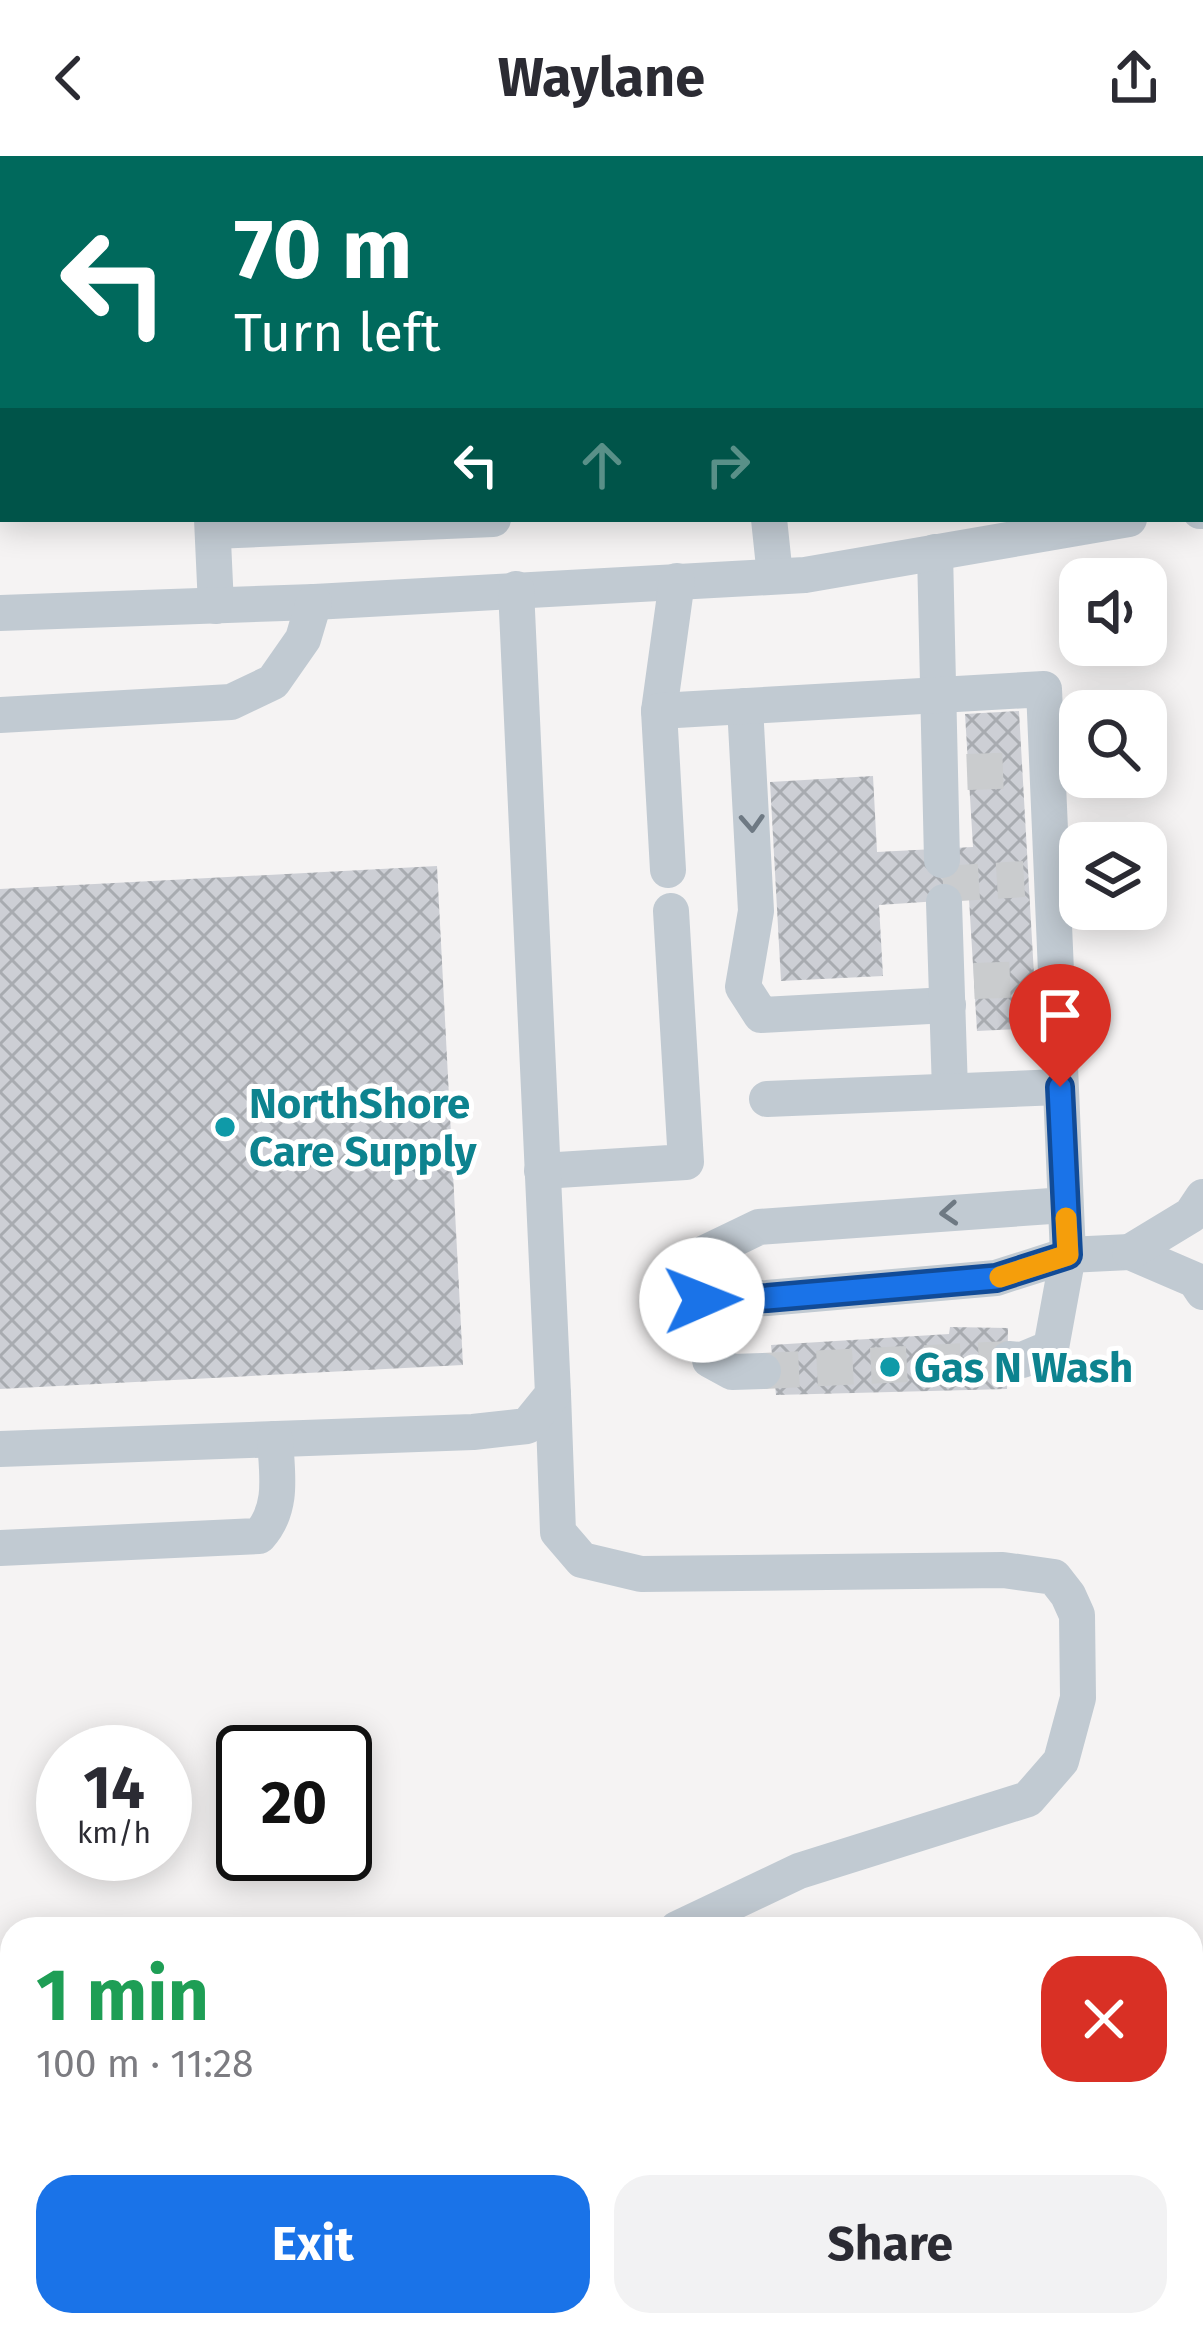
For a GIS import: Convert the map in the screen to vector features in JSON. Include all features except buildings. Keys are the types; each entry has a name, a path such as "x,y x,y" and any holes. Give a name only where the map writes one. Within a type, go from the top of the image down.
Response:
{"street":[{"path":"216,606 212,525 353,522"},
{"path":"770,522 776,576"},
{"path":"0,613 314,602 776,576 1111,522"},
{"path":"935,552 936,694 953,773 942,860"},
{"path":"668,870 659,711 677,581"},
{"path":"516,589 558,1532 582,1560 641,1574 1003,1570 1054,1577 1077,1615 1078,1698 1061,1761 1028,1799 799,1871 702,1917"},
{"path":"0,715 231,702 273,682 303,639 314,602"},
{"path":"659,711 1044,689 1034,770 1041,978 1060,1087 1068,1255 1051,1348 1022,1360 1009,1359"},
{"path":"746,706 756,910 743,987 761,1015 956,990"},
{"path":"944,902 956,990 950,1091"},
{"path":"542,1171 686,1162 671,911"},
{"path":"767,1099 1060,1087"},
{"path":"1130,1252 1191,1215 1203,1197"},
{"path":"763,1371 732,1372 710,1360 702,1300 705,1253 759,1227 1065,1205"},
{"path":"702,1300 996,1278 1068,1255 1130,1252 1195,1280 1203,1292"},
{"path":"0,1449 473,1432 527,1426 553,1394"},
{"path":"0,1548 260,1536 274,1520 278,1492 275,1439"}],"tunnel":[{"path":"967,772 1020,770"},
{"path":"943,884 1024,879"},
{"path":"974,981 1027,979"},
{"path":"763,1371 1009,1359"}],"slow traffic":[{"path":"1000,1277 1068,1255 1066,1218"}],"place":[{"name":"NorthShore Care Supply","path":"225,1127"},
{"name":"Gas N Wash","path":"890,1367"}],"route":[{"path":"702,1300 996,1278 1068,1255 1060,1087"}]}
